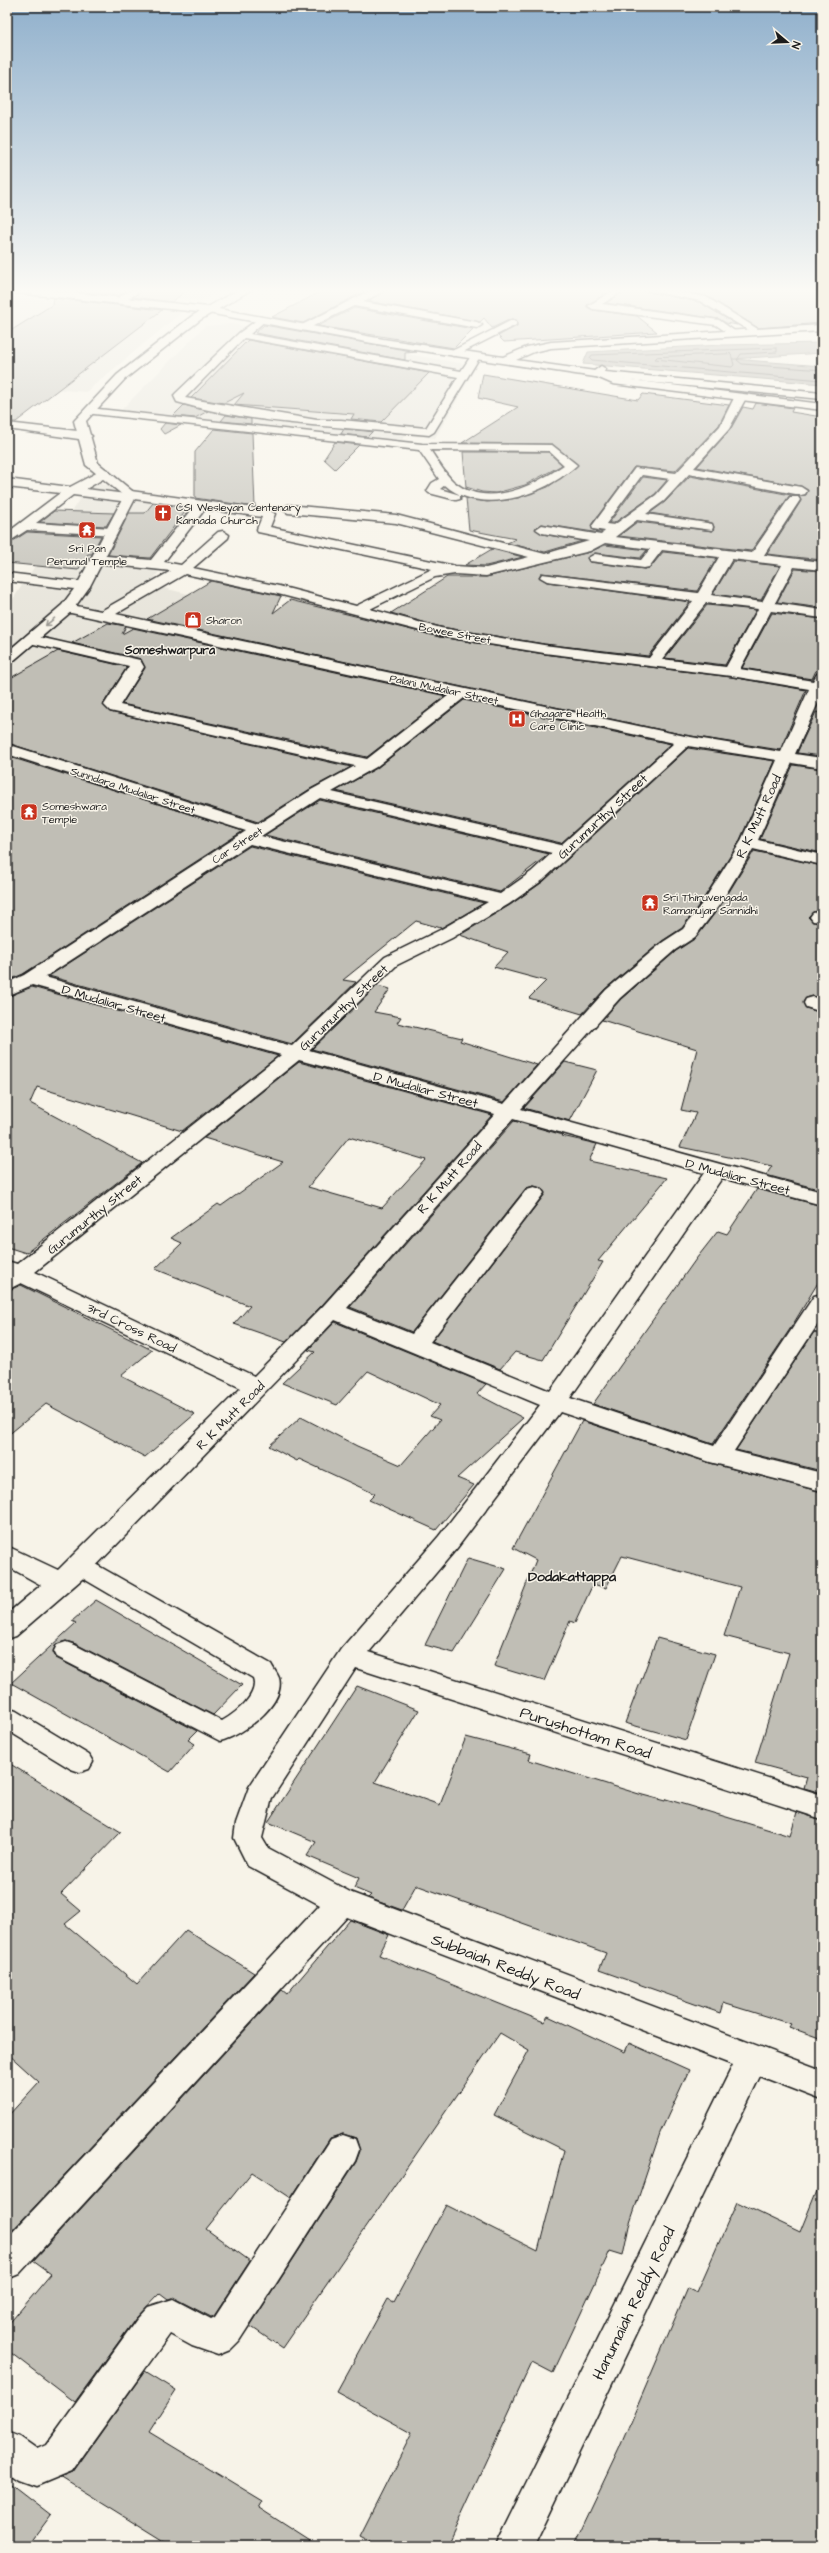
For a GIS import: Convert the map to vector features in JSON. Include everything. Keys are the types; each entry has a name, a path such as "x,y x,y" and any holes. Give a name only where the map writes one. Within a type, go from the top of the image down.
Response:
{"street":[{"path":"93,407 80,421 86,436 92,465 104,473 130,497"},
{"path":"7,483 69,492 130,497 268,514 263,529 455,570 486,572 542,557 585,548 603,539 660,498 725,427 735,407"},
{"path":"7,426 86,436"},
{"path":"615,530 598,526 638,471 684,473 797,496 755,558"},
{"path":"7,539 69,492 104,473"},
{"path":"7,495 23,485"},
{"path":"7,659 67,608 83,586 130,497"},
{"path":"154,564 202,505"},
{"path":"288,509 396,519 542,557"},
{"path":"634,516 707,527"},
{"path":"7,522 24,525 111,532"},
{"path":"542,529 603,539 822,566"},
{"path":"102,616 184,569 223,535"},
{"path":"595,558 644,564 659,546"},
{"path":"652,663 702,599 728,554"},
{"name":"Bowee Street","path":"96,559 154,564 184,569 358,610 440,632 652,663 820,681"},
{"path":"732,672 768,607 790,562"},
{"path":"358,610 432,573 455,570"},
{"path":"7,577 83,586"},
{"path":"547,577 822,614"},
{"name":"Palani Mudaliar Street","path":"67,608 685,741 822,763"},
{"path":"30,639 135,663 137,667 112,707 370,764"},
{"name":"R K Mutt Road","path":"7,1629 80,1566 258,1387 332,1310 507,1111 613,994 669,946 689,933 711,904 748,843 820,681"},
{"name":"Car Street","path":"8,989 30,980 317,793 370,764 461,693"},
{"name":"Gurumurthy Street","path":"11,1275 294,1054 391,962 446,934 503,900 537,876 685,741"},
{"name":"Sunndara Mudaliar Street","path":"7,749 253,834 503,900"},
{"path":"317,793 564,851"},
{"path":"748,843 822,860"},
{"name":"D Mudaliar Street","path":"30,980 294,1054 507,1111 716,1171 822,1199"},
{"name":"Subbaiah Reddy Road","path":"716,1171 556,1402 448,1542 350,1656 259,1795 250,1823 248,1838 258,1857 342,1902 752,2060 822,2085"},
{"path":"416,1345 534,1194"},
{"name":"3rd Cross Road","path":"11,1275 258,1387"},
{"path":"719,1456 813,1330 822,1301"},
{"path":"332,1310 556,1402 719,1456 822,1482"},
{"path":"7,1555 60,1583"},
{"name":"Purushottam Road","path":"350,1656 822,1807"},
{"path":"7,2262 342,1902"},
{"name":"Hanumaiah Reddy Road","path":"514,2546 752,2060"},
{"path":"7,2450 28,2466 43,2468 59,2458 149,2331 160,2319 173,2316 204,2334 218,2338 227,2329 343,2150"}],"lane":[{"path":"212,407 317,423 341,423 429,432"},
{"path":"422,447 429,432 444,407"},
{"path":"89,411 422,447 552,448 571,465 548,488 500,498 467,495 441,483 422,447"},
{"path":"441,483 433,491 456,497"},
{"path":"66,1651 220,1731 228,1731 239,1723 268,1687 268,1681 262,1671 80,1566"},
{"path":"7,1718 80,1762"}],"shaded area":[{"path":"124,407 453,407 435,438 406,435 402,440 121,410"},
{"path":"91,482 198,502 151,585 475,663 404,716 115,656 7,722 7,608"}],"building":[{"path":"7,407 35,407 16,422 7,422"},
{"path":"182,407 193,407 208,411 195,418 173,416"},
{"path":"263,407 396,407 381,422 351,419 354,414"},
{"path":"518,407 728,407 719,425 675,471 634,467 591,525 593,530 602,532 600,533 542,524 535,528 542,534 582,541 545,552 507,543 516,539 469,530 466,498 487,502 518,498 548,487 578,465 552,444 462,443"},
{"path":"743,407 753,409 754,407 787,407 793,408 791,412 822,417 822,560 767,554 801,501 799,496 806,495 808,490 801,486 697,467 730,430"},
{"path":"226,415 251,419 251,424 221,421"},
{"path":"165,423 181,425 164,434 160,429"},
{"path":"214,429 252,433 255,507 195,498 195,452"},
{"path":"344,429 372,432 367,437 341,434"},
{"path":"335,442 359,445 335,469 324,459"},
{"path":"463,452 548,452 562,465 525,485 496,493 482,492 466,487"},
{"path":"690,476 796,496 789,496 751,551 619,536 637,522 713,531 714,527 712,523 650,513 665,502"},
{"path":"643,477 667,480 655,494 614,523 609,523"},
{"path":"153,503 188,508 150,558 108,555 129,513 145,513"},
{"path":"54,511 114,513 106,526 40,522"},
{"path":"27,532 101,536 92,554 88,554 78,570 7,563 7,545"},
{"path":"605,545 647,550 640,558 595,553 587,558 589,562 644,569 650,568 663,552 717,558 697,591 541,573 539,577 547,582 690,602 648,656 544,644 441,627 391,613 447,577 486,577 590,552"},
{"path":"492,549 523,557 486,566 465,565"},
{"path":"733,561 780,566 761,600 713,594"},
{"path":"795,569 822,571 822,608 777,602"},
{"path":"211,581 281,596 273,613 290,600 440,637 544,654 731,677 806,690 780,750 685,735 147,619"},
{"path":"707,605 756,610 725,665 665,658"},
{"path":"772,613 822,619 822,658 812,679 742,668"},
{"path":"108,623 126,626 122,634 133,628 446,696 367,757 122,704 145,668 141,659 72,643"},
{"path":"58,651 127,667 103,704 110,712 351,767 310,789 258,822 7,743 7,680"},
{"path":"464,700 671,744 561,843 336,791 377,768"},
{"path":"816,712 822,713 822,756 797,753"},
{"path":"688,748 775,761 739,842 702,901 682,928 662,941 605,989 582,1014 529,998 546,981 494,967 508,952 460,935 510,905 544,881"},
{"path":"7,756 243,831 23,974 7,981"},
{"path":"793,765 822,769 822,853 760,839"},
{"path":"320,800 549,854 500,892 265,835"},
{"path":"250,846 484,903 441,928 416,921 343,980 356,982 292,1044 49,976"},
{"path":"754,851 822,866 822,910 813,912 808,917 813,922 822,923 822,998 813,996 806,998 803,1002 806,1008 822,1013 822,1190 766,1175 772,1166 680,1147 696,1113 681,1110 697,1049 602,1020 621,999 676,951 696,938 721,905"},
{"path":"377,986 390,989 374,1012 401,1017 397,1023 462,1038 460,1041 537,1065 504,1102 312,1049"},
{"path":"32,987 278,1056 182,1131 37,1087 30,1103 142,1163 26,1253 7,1247 7,997"},
{"path":"299,1062 492,1115 323,1304 286,1342 234,1324 250,1306 155,1269 182,1243 171,1238 218,1204 221,1206 283,1162 204,1138","holes":["349,1137 426,1160 382,1208 308,1187"]},
{"path":"565,1062 597,1070 570,1121 524,1108"},
{"path":"514,1121 563,1135 562,1136 597,1144 589,1161 667,1178 598,1261 603,1262 543,1360 515,1352 500,1369 432,1341 545,1194 541,1188 534,1186 526,1188 412,1332 350,1307"},
{"path":"757,1189 822,1206 822,1276 792,1326 713,1444 593,1404 696,1259 718,1231 727,1234"},
{"path":"21,1285 152,1350 121,1376 195,1414 145,1457 46,1404 7,1436 7,1291"},
{"path":"335,1322 486,1384 477,1394 523,1418 457,1478 474,1485 436,1530 369,1500 375,1494 299,1459 297,1461 269,1446 301,1417 357,1446 401,1465 440,1420 430,1416 440,1405 368,1371 337,1405 282,1383 315,1352 308,1350"},
{"path":"814,1332 822,1335 822,1471 736,1450"},
{"path":"582,1421 710,1463 822,1492 822,1793 804,1788 807,1777 755,1763 789,1653 724,1636 740,1587 622,1556 606,1588 593,1584 575,1623 570,1621 544,1681 494,1666 536,1560 513,1548"},
{"path":"468,1558 506,1569 454,1653 425,1645"},
{"path":"96,1600 242,1685 213,1715 76,1644 66,1641 56,1644 53,1652 56,1658 197,1731 188,1740 195,1744 170,1772 11,1683 76,1623 72,1621"},
{"path":"657,1638 715,1654 686,1740 625,1723"},
{"path":"357,1686 419,1710 375,1782 440,1805 466,1737 531,1754 529,1760 639,1794 665,1801 666,1799 790,1836 797,1812 822,1820 822,2039 789,2027 791,2024 723,2003 720,2013 599,1970 606,1953 416,1885 402,1910 368,1898 371,1895 354,1888 359,1878 307,1856 316,1842 268,1822"},
{"path":"7,1762 121,1832 61,1894 81,1911 65,1924 137,1984 186,1930 254,1973 7,2236 7,2117 39,2082 7,2053"},
{"path":"350,1920 389,1935 379,1955 544,2022 548,2016 625,2052 629,2043 689,2070 660,2133 629,2226 623,2255 610,2251 553,2373 532,2362 447,2546 379,2546 360,2536 412,2433 337,2392 388,2299 394,2302 446,2205 538,2251 564,2150 494,2115 529,2050 500,2033 282,2348 250,2326 356,2162 360,2151 356,2138 343,2134 330,2138 291,2198 252,2172 206,2229 250,2261 214,2316 211,2317 174,2298 168,2299 160,2293 136,2318 75,2402 7,2350 7,2326 51,2274 33,2261 282,1990 287,1994"},
{"path":"821,2180 822,2546 573,2546 619,2449 688,2288 697,2292 737,2202 800,2232"},
{"path":"145,2371 176,2390 149,2432 263,2501 259,2508 318,2546 171,2546 60,2477 73,2472"},
{"path":"7,2481 51,2515 28,2546 7,2546"}],"place":[{"name":"CSI Wesleyan Centenary Kannada Church","path":"163,513"},
{"name":"Sri Pan Perumal Temple","path":"87,530"},
{"name":"Sharon","path":"193,620"},
{"name":"Ghagare Health Care Clinic","path":"517,719"},
{"name":"Someshwara Temple","path":"29,812"},
{"name":"Sri Thiruvengada Ramanujar Sannidhi","path":"650,903"}],"district":[{"name":"Someshwarpura","path":"170,650"},
{"name":"Dodakattappa","path":"572,1576"}]}
